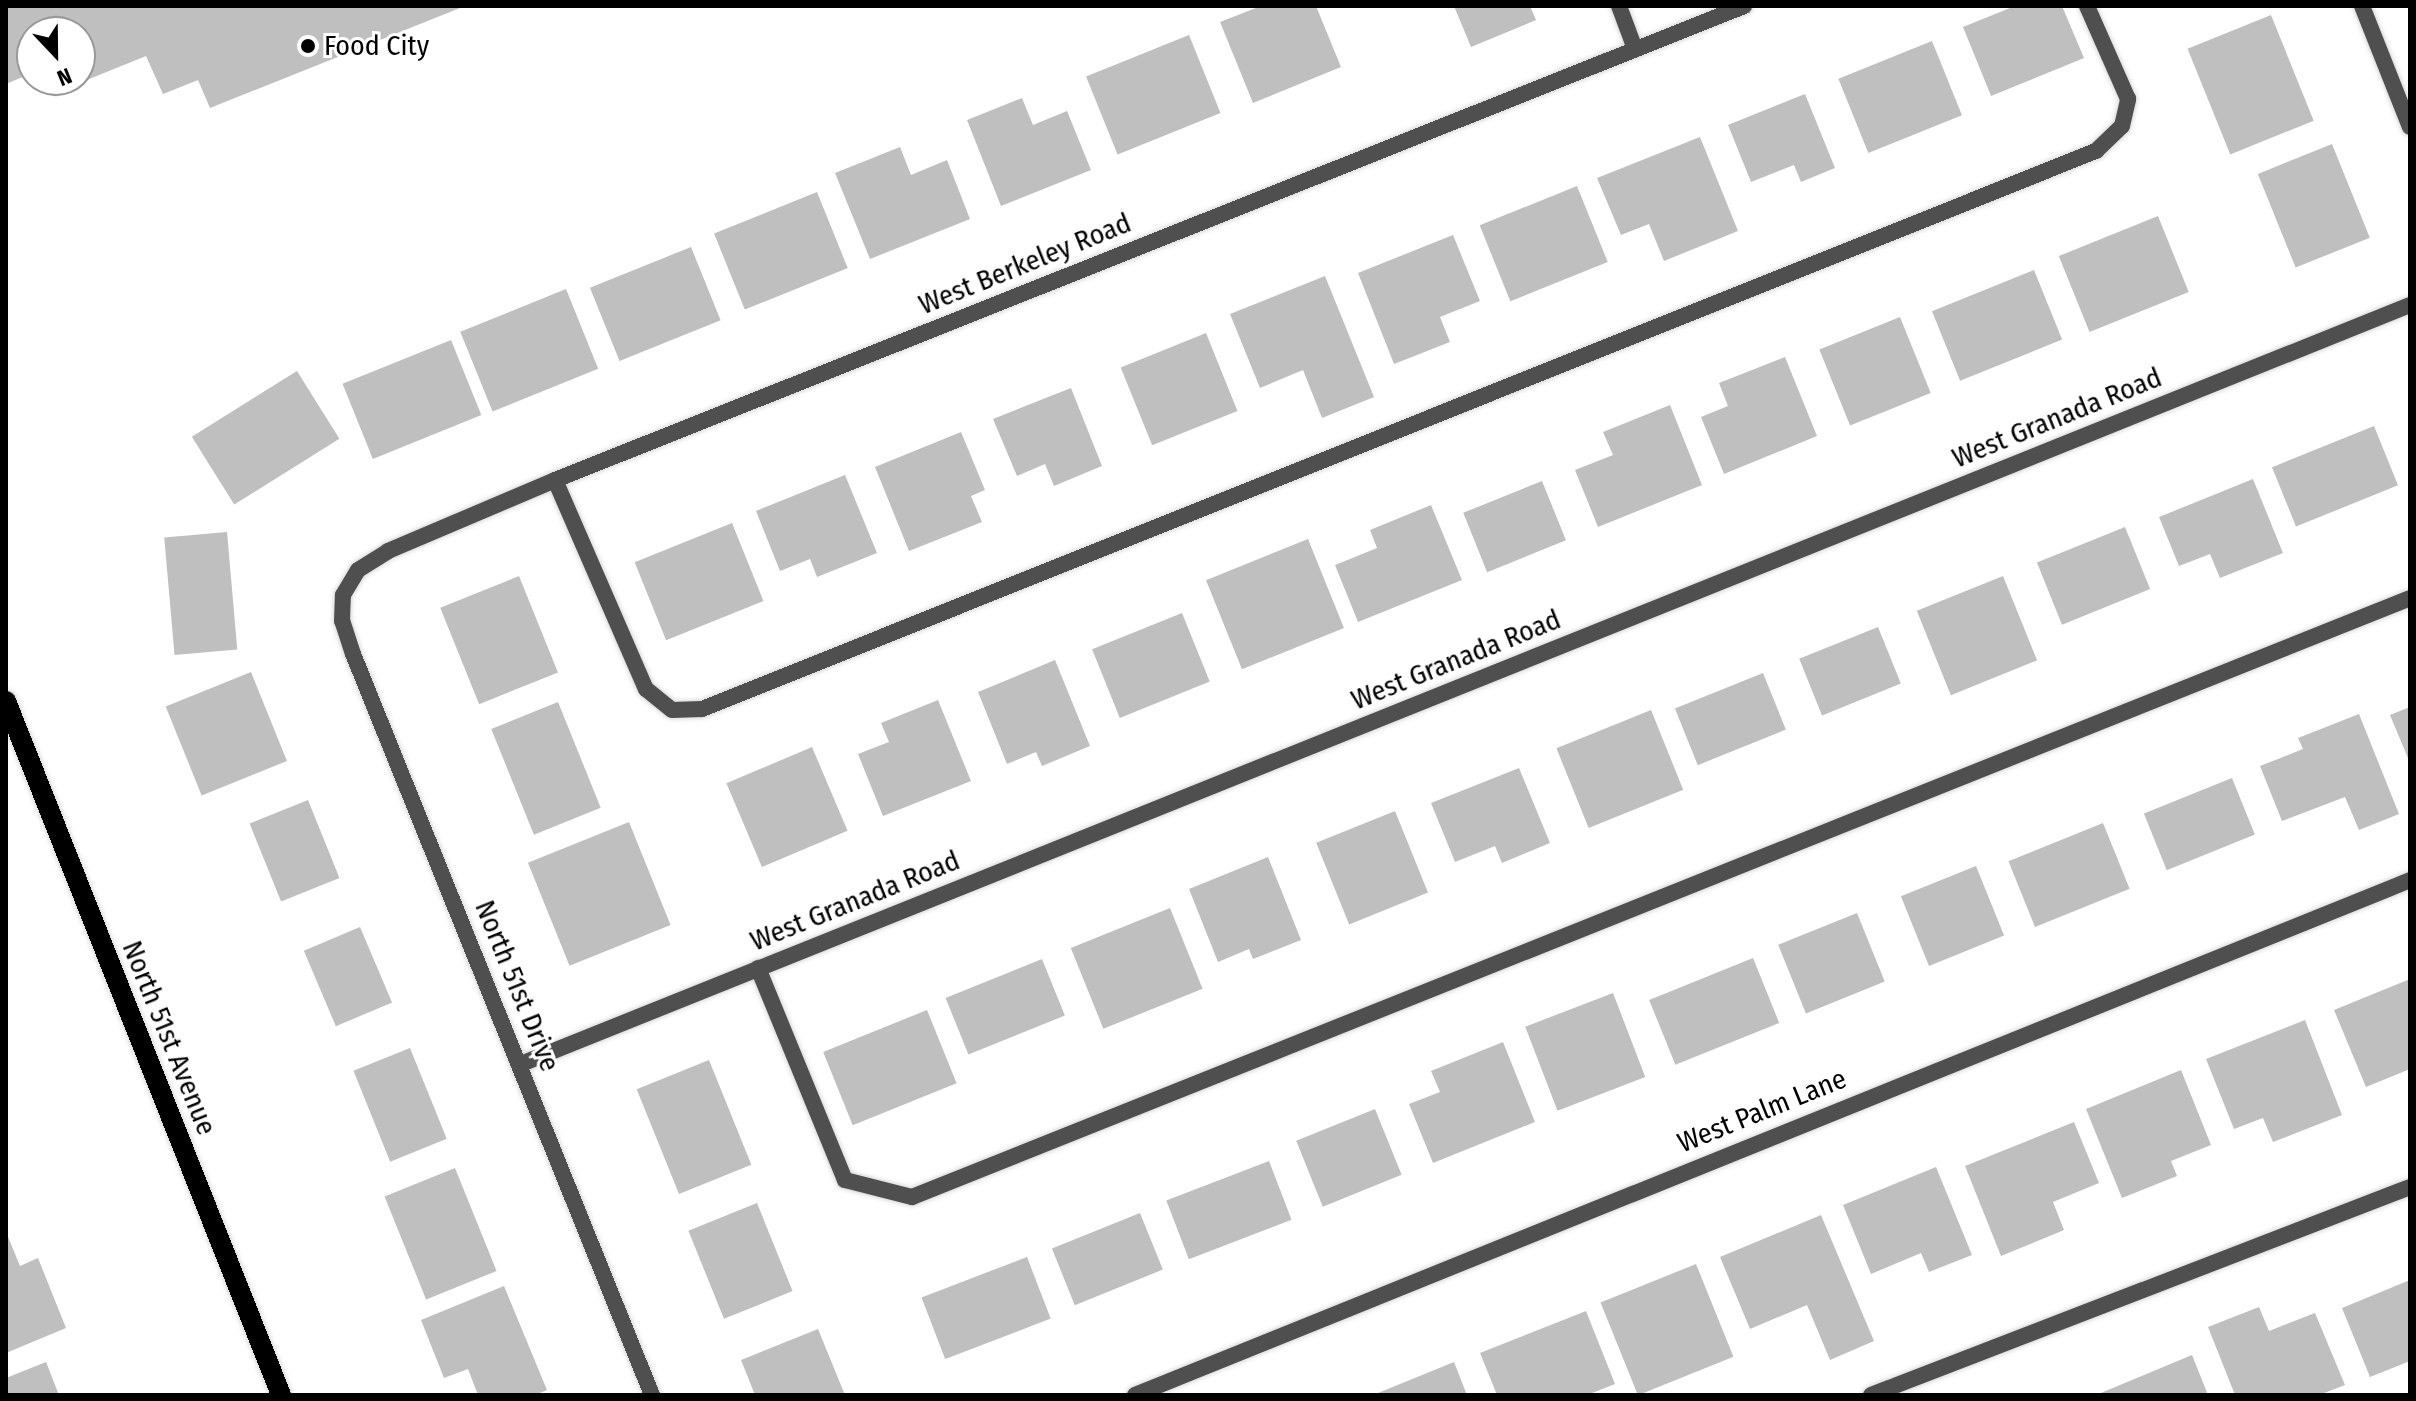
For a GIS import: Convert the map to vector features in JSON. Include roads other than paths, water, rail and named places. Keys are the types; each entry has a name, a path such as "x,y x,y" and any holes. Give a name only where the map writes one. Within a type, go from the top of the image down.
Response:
{"main road":[{"name":"North 51st Avenue","path":"6,701 281,1395"}],"street":[{"path":"1619,6 1635,49"},
{"name":"West Berkeley Road","path":"343,595 358,570 388,551 555,480 1744,6"},
{"path":"555,480 646,689 672,710 702,709 2096,151 2122,126 2128,99 2087,6"},
{"path":"2362,6 2410,127"},
{"name":"West Granada Road","path":"521,1064 2410,305"},
{"name":"North 51st Drive","path":"343,595 342,621 353,654 652,1395"},
{"path":"758,968 845,1180 912,1197 2410,598"},
{"name":"West Palm Lane","path":"1135,1395 2410,880"},
{"path":"1871,1395 2410,1187"}],"place":[{"name":"Food City","path":"308,46"}]}
